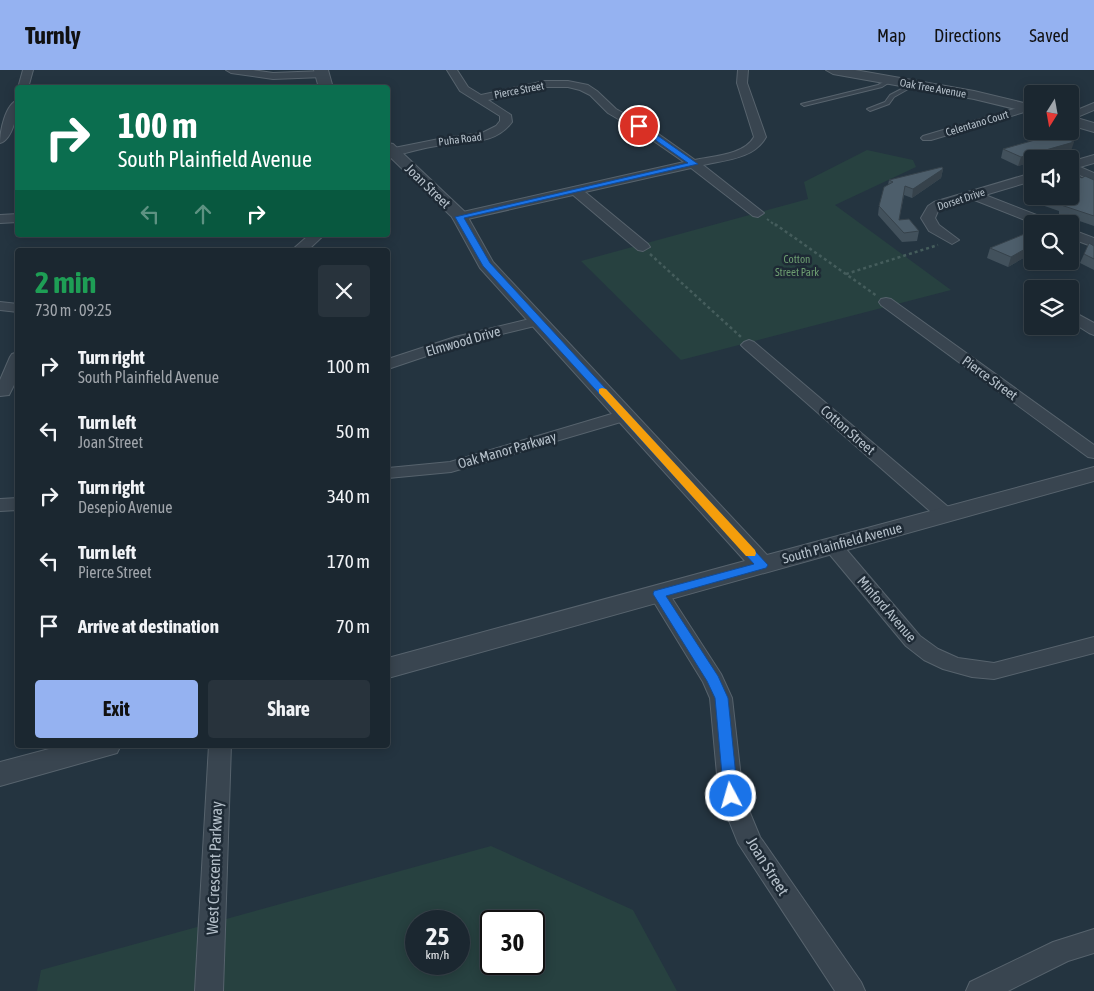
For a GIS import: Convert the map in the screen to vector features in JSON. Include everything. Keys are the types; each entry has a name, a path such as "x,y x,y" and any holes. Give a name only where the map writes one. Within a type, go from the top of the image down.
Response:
{"street":[{"path":"23,85 28,70"},
{"path":"231,70 273,76 323,77"},
{"name":"Puha Road","path":"390,150 447,140 482,137 496,132 506,122 505,115 464,89 452,70"},
{"path":"459,217 741,153 757,144 760,137 742,83 743,70"},
{"name":"Oak Tree Avenue","path":"833,70 974,95 1024,108"},
{"name":"Pierce Street","path":"478,99 547,84 568,84 586,88 594,92 612,111 639,126 694,164 758,213"},
{"path":"1079,114 1094,106"},
{"path":"0,111 15,107"},
{"path":"0,140 15,111"},
{"name":"Celentano Court","path":"927,138 1024,111"},
{"path":"1079,122 1094,128"},
{"name":"Joan Street","path":"390,150 459,217 486,264 762,565"},
{"path":"1079,164 1094,159"},
{"path":"1079,171 1094,177"},
{"name":"Dorset Drive","path":"952,240 934,228 928,218 929,213 939,205 1024,179"},
{"path":"575,190 643,247"},
{"path":"973,195 1024,215"},
{"path":"0,219 15,218"},
{"path":"302,248 314,237"},
{"path":"1079,237 1094,243"},
{"name":"Pierce Street","path":"886,302 1094,453"},
{"path":"0,306 15,308"},
{"path":"1079,320 1094,330"},
{"name":"Elmwood Drive","path":"390,363 460,340 538,321"},
{"name":"Cotton Street","path":"749,344 946,515"},
{"path":"7,392 15,367"},
{"name":"Oak Manor Parkway","path":"390,473 451,467 625,415"},
{"name":"South Plainfield Avenue","path":"390,667 1094,474"},
{"path":"0,505 15,504"},
{"name":"Minford Avenue","path":"833,546 913,641 923,650 949,664 979,671 994,671 1094,645"},
{"name":"Joan Street","path":"659,594 713,680 721,698 731,796 750,843 851,991"},
{"path":"0,774 96,748"},
{"name":"West Crescent Parkway","path":"209,991 220,748"},
{"path":"980,991 1062,951 1094,941"}],"lane":[{"path":"804,104 874,88 891,80"},
{"path":"870,109 887,103 895,95 914,84"},
{"path":"874,88 895,95"}],"path":[{"path":"758,213 886,302"},
{"path":"845,274 952,240"},
{"path":"643,247 749,344"}],"green space":[{"name":"Cotton Street Park","path":"867,150 913,160 916,167 835,205 951,290 681,360 581,261 808,199 804,182"},
{"path":"491,846 633,910 677,991 37,991 41,970"}],"building":[{"path":"1035,140 1070,140 1074,142 1046,150 1024,150 1024,156 1021,157 1003,149"},
{"path":"942,167 943,169 913,189 905,186 899,220 909,219 919,231 904,233 879,206 884,187 893,182 889,180"},
{"path":"1079,176 1082,178 1085,176 1094,180 1094,216 1061,205 1079,205"},
{"path":"1024,234 1024,250 1011,257 990,248"},
{"path":"1089,243 1094,246 1094,259 1084,254"}],"slow traffic":[{"path":"602,391 750,553"}],"route":[{"path":"639,126 694,164 459,217 486,264 762,565 659,594 713,680 721,698 731,796"}]}
